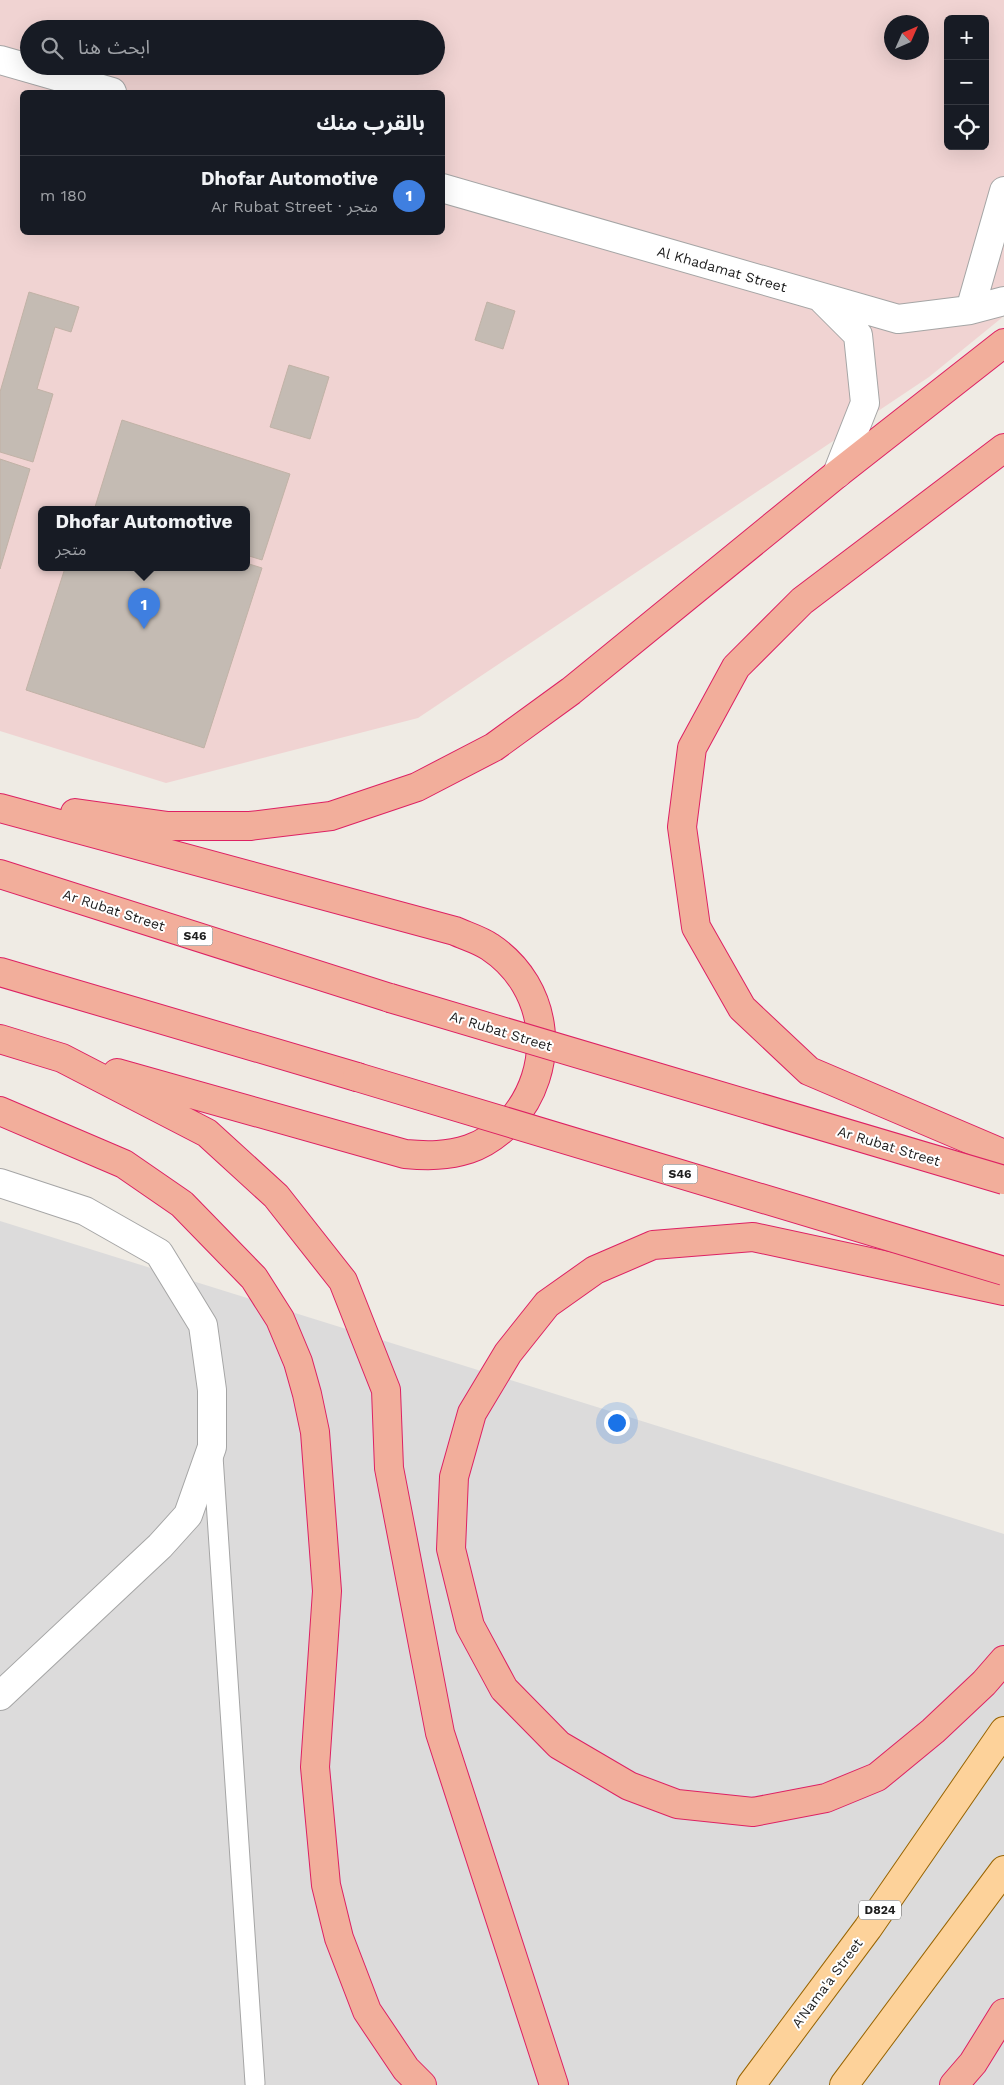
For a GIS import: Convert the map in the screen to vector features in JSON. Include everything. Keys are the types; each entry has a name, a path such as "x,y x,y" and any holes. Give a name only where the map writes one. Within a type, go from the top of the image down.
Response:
{"highway":[{"path":"0,802 168,826 250,826 331,816 417,787 494,747 570,691 837,474 1004,343"},
{"path":"1004,448 802,601 736,667 692,748 682,827 696,927 742,1008 808,1071 1004,1154"},
{"path":"0,808 455,931 490,946 518,972 536,1004 543,1042 537,1078 522,1108 500,1132 471,1149 438,1156 405,1154 0,1039"},
{"name":"Ar Rubat Street","path":"0,874 390,998 1004,1180"},
{"name":"S46","path":"0,972 1004,1271"},
{"path":"62,1058 207,1134 276,1196 344,1281 386,1390 389,1468 440,1733 554,2085"},
{"path":"0,1111 124,1164 182,1204 254,1278 280,1319 298,1362 315,1432 327,1591 315,1767 326,1885 339,1938 366,2011 406,2069 422,2085"},
{"path":"1004,1290 753,1237 653,1245 594,1270 547,1304 508,1352 472,1413 454,1477 451,1549 470,1626 504,1689 559,1745 629,1786 677,1804 753,1812 762,1811 826,1798 877,1777 933,1732 984,1683 1004,1660"},
{"path":"954,2085 973,2063 1004,2013"}],"main road":[{"name":"A'Nama'a Street","path":"751,2085 868,1928 1004,1731"},
{"path":"844,2085 1004,1870"}],"street":[{"path":"0,60 20,66"},
{"path":"52,75 105,90"},
{"name":"Al Khadamat Street","path":"445,189 822,299 898,319 970,310 1004,301"},
{"path":"970,310 1004,191"},
{"path":"822,299 858,336 865,403 837,474"},
{"path":"0,1183 85,1210 159,1253 203,1325 212,1390 212,1447 188,1514 160,1546 0,1696"}],"lane":[{"path":"212,1447 255,2083"}],"shaded area":[{"path":"0,0 1004,0 1004,316 929,377 418,718 166,783 0,731"},
{"path":"0,1221 1004,1534 1004,2085 0,2085"}],"building":[{"path":"29,292 79,307 71,332 55,327 37,389 53,394 33,462 0,452 0,392"},
{"path":"487,302 515,311 503,349 475,340"},
{"path":"289,365 329,377 310,439 270,427"},
{"path":"122,420 290,474 262,560 250,556 250,506 95,506"},
{"path":"0,459 30,469 0,569"},
{"path":"250,564 262,568 204,748 26,690 64,571 250,571"}],"place":[{"name":"Dhofar Automotive","path":"144,629"}]}
